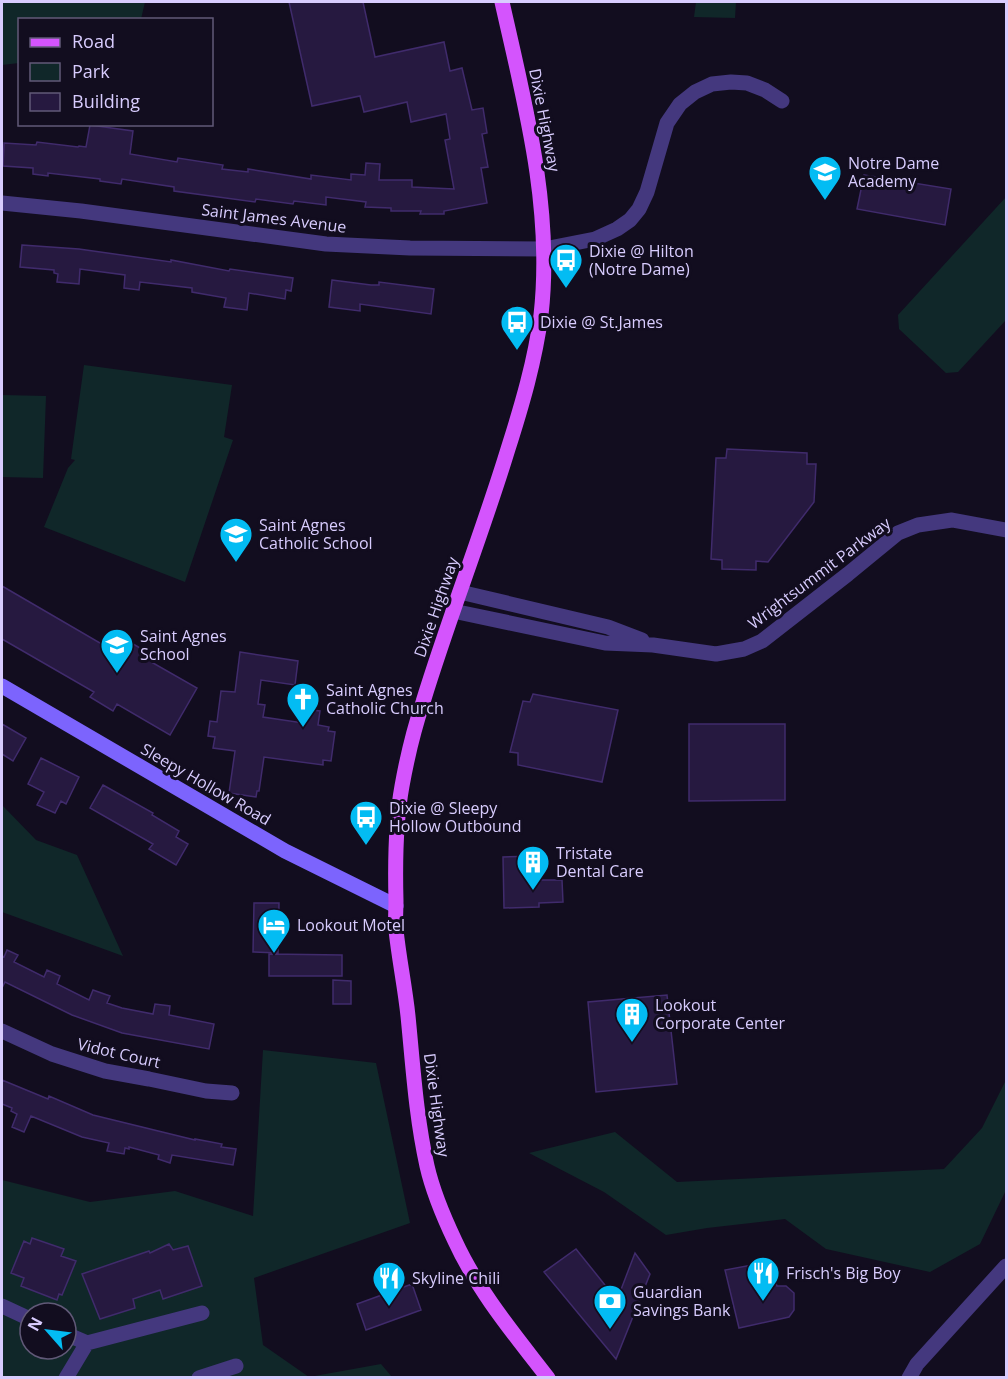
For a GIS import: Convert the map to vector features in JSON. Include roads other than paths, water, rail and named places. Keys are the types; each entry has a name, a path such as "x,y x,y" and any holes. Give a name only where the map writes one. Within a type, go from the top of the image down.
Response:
{"main road":[{"name":"Dixie Highway","path":"502,2 537,170 544,249 540,320 527,387 498,483 423,702 402,786 395,873 396,926 419,1120 428,1170 456,1242 483,1291 499,1316 548,1377"},
{"name":"Sleepy Hollow Road","path":"2,686 285,851 396,906"}],"street":[{"name":"Saint James Avenue","path":"2,203 81,211 326,244 410,248 544,249 595,239 630,220 639,209 647,192 667,123 680,104 695,92 712,84 747,83 765,90 782,101"},
{"name":"Wrightsummit Parkway","path":"453,611 605,643 653,645 716,654 744,649 762,641 898,533 918,525 952,520 1006,530"},
{"name":"Wrightsummit Parkway","path":"460,592 608,627 653,645"},
{"name":"Vidot Court","path":"2,1032 52,1054 105,1071 206,1091 232,1093"},
{"path":"909,1377 916,1364 1006,1266"},
{"path":"2,1306 18,1313"},
{"path":"78,1339 87,1343 202,1314"},
{"path":"66,1377 87,1343"},
{"path":"199,1377 236,1366"}],"place":[{"name":"Notre Dame Academy","path":"825,201"},
{"name":"Dixie @ Hilton (Notre Dame)","path":"566,289"},
{"name":"Dixie @ St.James","path":"517,351"},
{"name":"Saint Agnes Catholic School","path":"236,563"},
{"name":"Saint Agnes School","path":"117,674"},
{"name":"Saint Agnes Catholic Church","path":"303,728"},
{"name":"Dixie @ Sleepy Hollow Outbound","path":"366,846"},
{"name":"Tristate Dental Care","path":"533,891"},
{"name":"Lookout Motel","path":"274,954"},
{"name":"Lookout Corporate Center","path":"632,1043"},
{"name":"Frisch's Big Boy","path":"763,1302"},
{"name":"Skyline Chili","path":"389,1307"},
{"name":"Guardian Savings Bank","path":"610,1330"}]}
